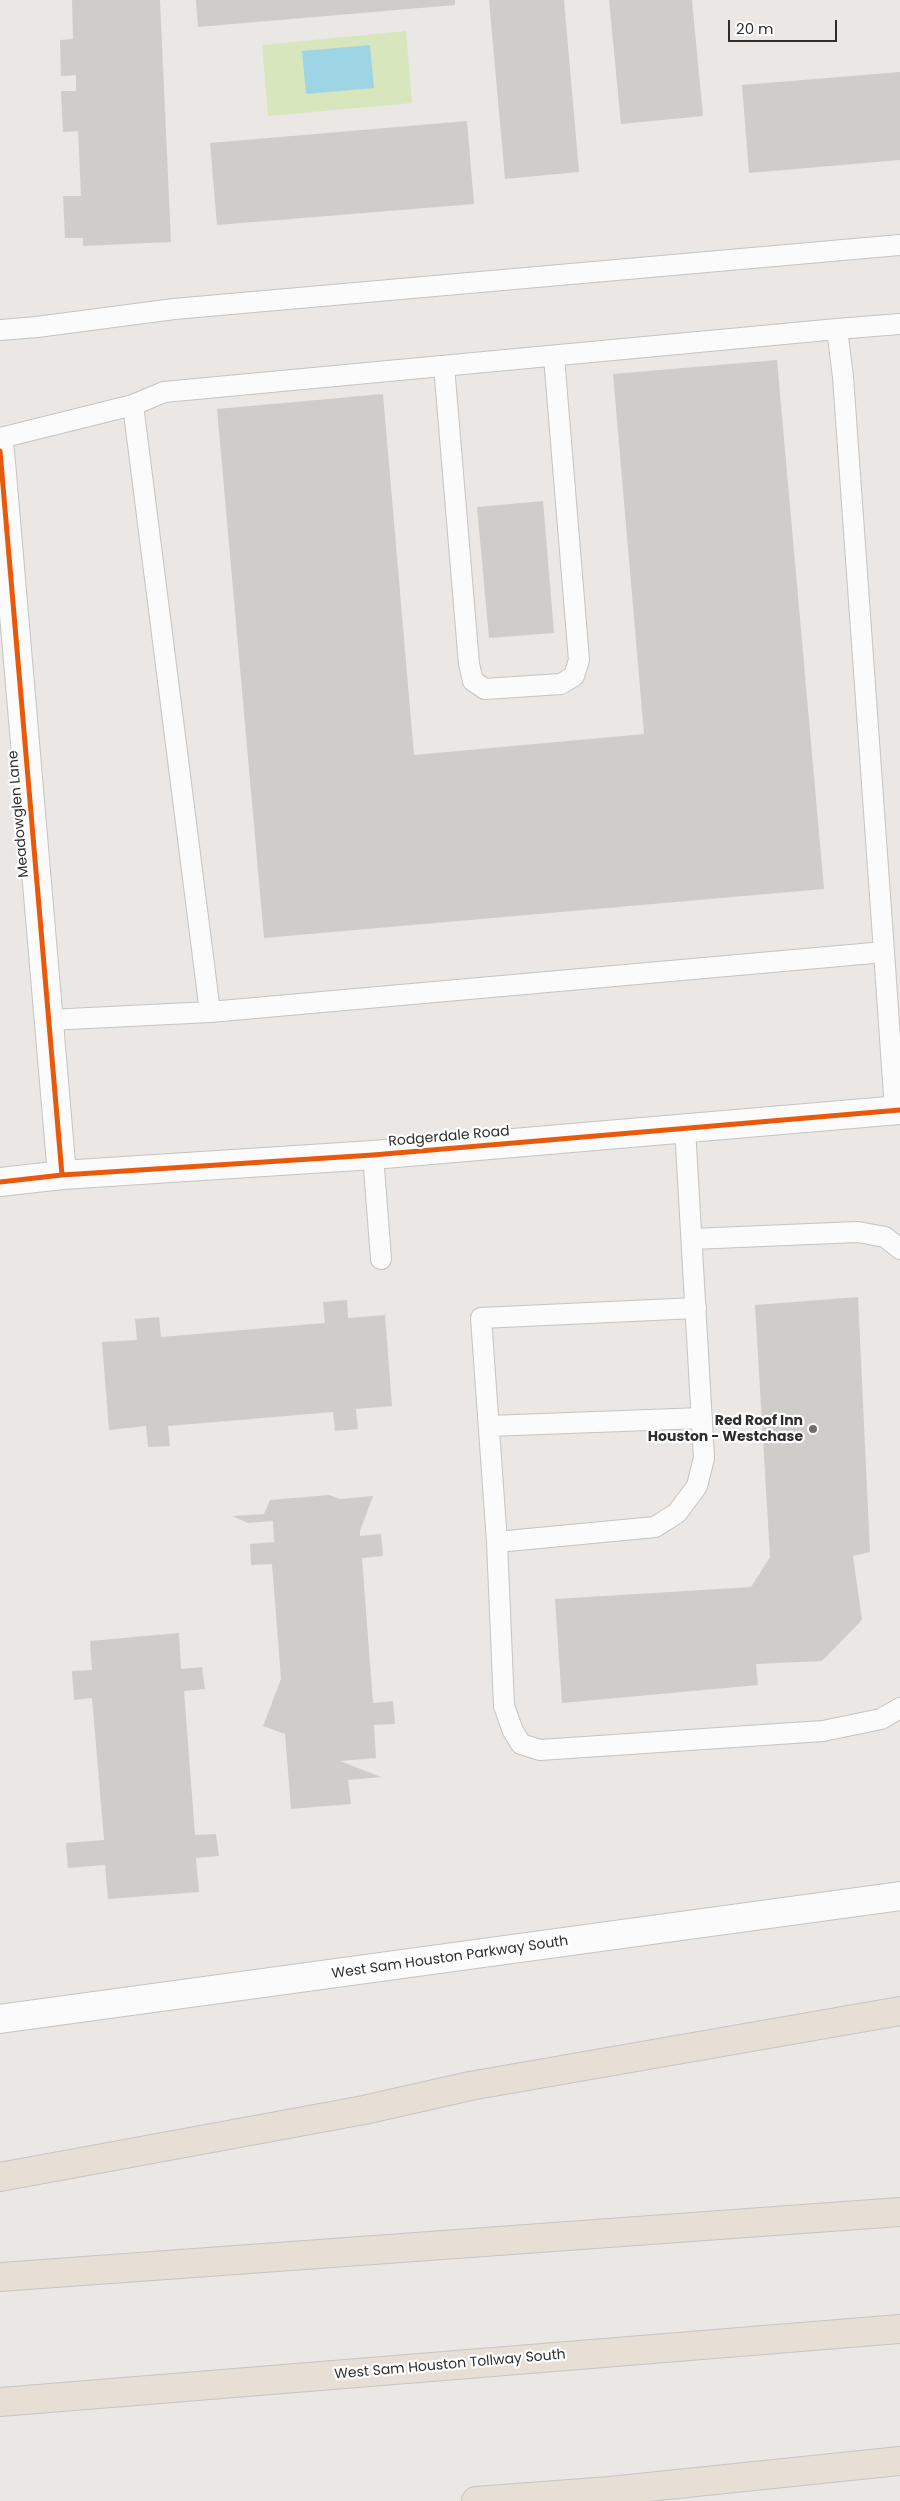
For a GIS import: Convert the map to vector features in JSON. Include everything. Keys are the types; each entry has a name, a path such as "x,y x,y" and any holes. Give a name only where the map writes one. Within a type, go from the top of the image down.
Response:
{"highway":[{"path":"0,2177 364,2110 470,2086 900,2011"},
{"path":"0,2278 900,2212"},
{"name":"West Sam Houston Tollway South","path":"0,2402 900,2329"},
{"path":"476,2501 610,2491 900,2461"}],"street":[{"name":"Meadowglen Lane","path":"0,451 62,1175"},
{"name":"Rodgerdale Road","path":"0,1182 62,1175 373,1155 897,1110"},
{"name":"West Sam Houston Parkway South","path":"0,2019 900,1896"}],"lane":[{"path":"0,330 174,309 900,245"},
{"path":"0,438 133,405 164,392 900,324"},
{"path":"837,329 844,387 897,1110"},
{"path":"444,366 469,664 473,680 485,689 561,684 574,676 579,660 554,357"},
{"path":"133,405 210,1012"},
{"path":"49,1020 210,1012 884,952"},
{"path":"497,1542 655,1527 677,1513 697,1486 704,1458 686,1128"},
{"path":"373,1155 381,1259"},
{"path":"692,1239 858,1232 885,1237 900,1249"},
{"path":"696,1308 481,1318 497,1542 504,1706 513,1732 521,1744 540,1750 823,1731 880,1719 900,1708"},
{"path":"489,1426 702,1418"}],"green space":[{"path":"406,31 412,103 268,116 262,45"}],"water":[{"path":"370,45 374,88 306,94 302,51"}],"building":[{"path":"72,0 160,0 171,242 83,246 83,238 65,238 63,196 81,196 78,131 63,132 61,91 76,91 76,75 61,76 60,40 73,39"},
{"path":"196,0 455,0 455,5 198,27"},
{"path":"489,0 564,0 579,172 505,179"},
{"path":"609,0 692,0 703,116 621,124"},
{"path":"900,72 900,160 749,173 742,85"},
{"path":"467,121 474,204 217,225 210,143"},
{"path":"777,360 824,889 264,938 217,409 383,394 414,755 644,734 613,374"},
{"path":"543,501 554,633 489,638 477,507"},
{"name":"Red Roof Inn Houston - Westchase","path":"858,1297 870,1552 853,1556 862,1620 822,1661 756,1664 758,1685 562,1703 555,1599 751,1587 770,1557 755,1305"},
{"path":"347,1300 348,1318 385,1315 392,1406 356,1409 358,1429 335,1431 333,1412 168,1426 170,1446 148,1447 146,1426 109,1430 102,1342 137,1340 135,1319 159,1317 161,1337 325,1323 323,1302"},
{"path":"329,1495 340,1499 373,1496 360,1531 360,1536 381,1534 383,1556 362,1558 373,1703 393,1701 395,1724 374,1725 376,1758 340,1761 381,1777 348,1780 351,1804 291,1809 285,1734 263,1726 281,1679 272,1564 251,1565 250,1544 274,1542 273,1521 248,1523 232,1516 264,1514 270,1500"},
{"path":"179,1633 181,1669 202,1667 205,1689 184,1691 195,1835 216,1834 219,1856 196,1858 199,1892 108,1899 105,1865 68,1868 66,1843 104,1840 92,1698 74,1700 72,1671 92,1670 90,1641"}],"cycle path":[{"path":"0,451 62,1175"},
{"path":"0,1182 62,1175 373,1155 900,1110"}],"place":[{"name":"Red Roof Inn Houston - Westchase","path":"813,1429"}]}
